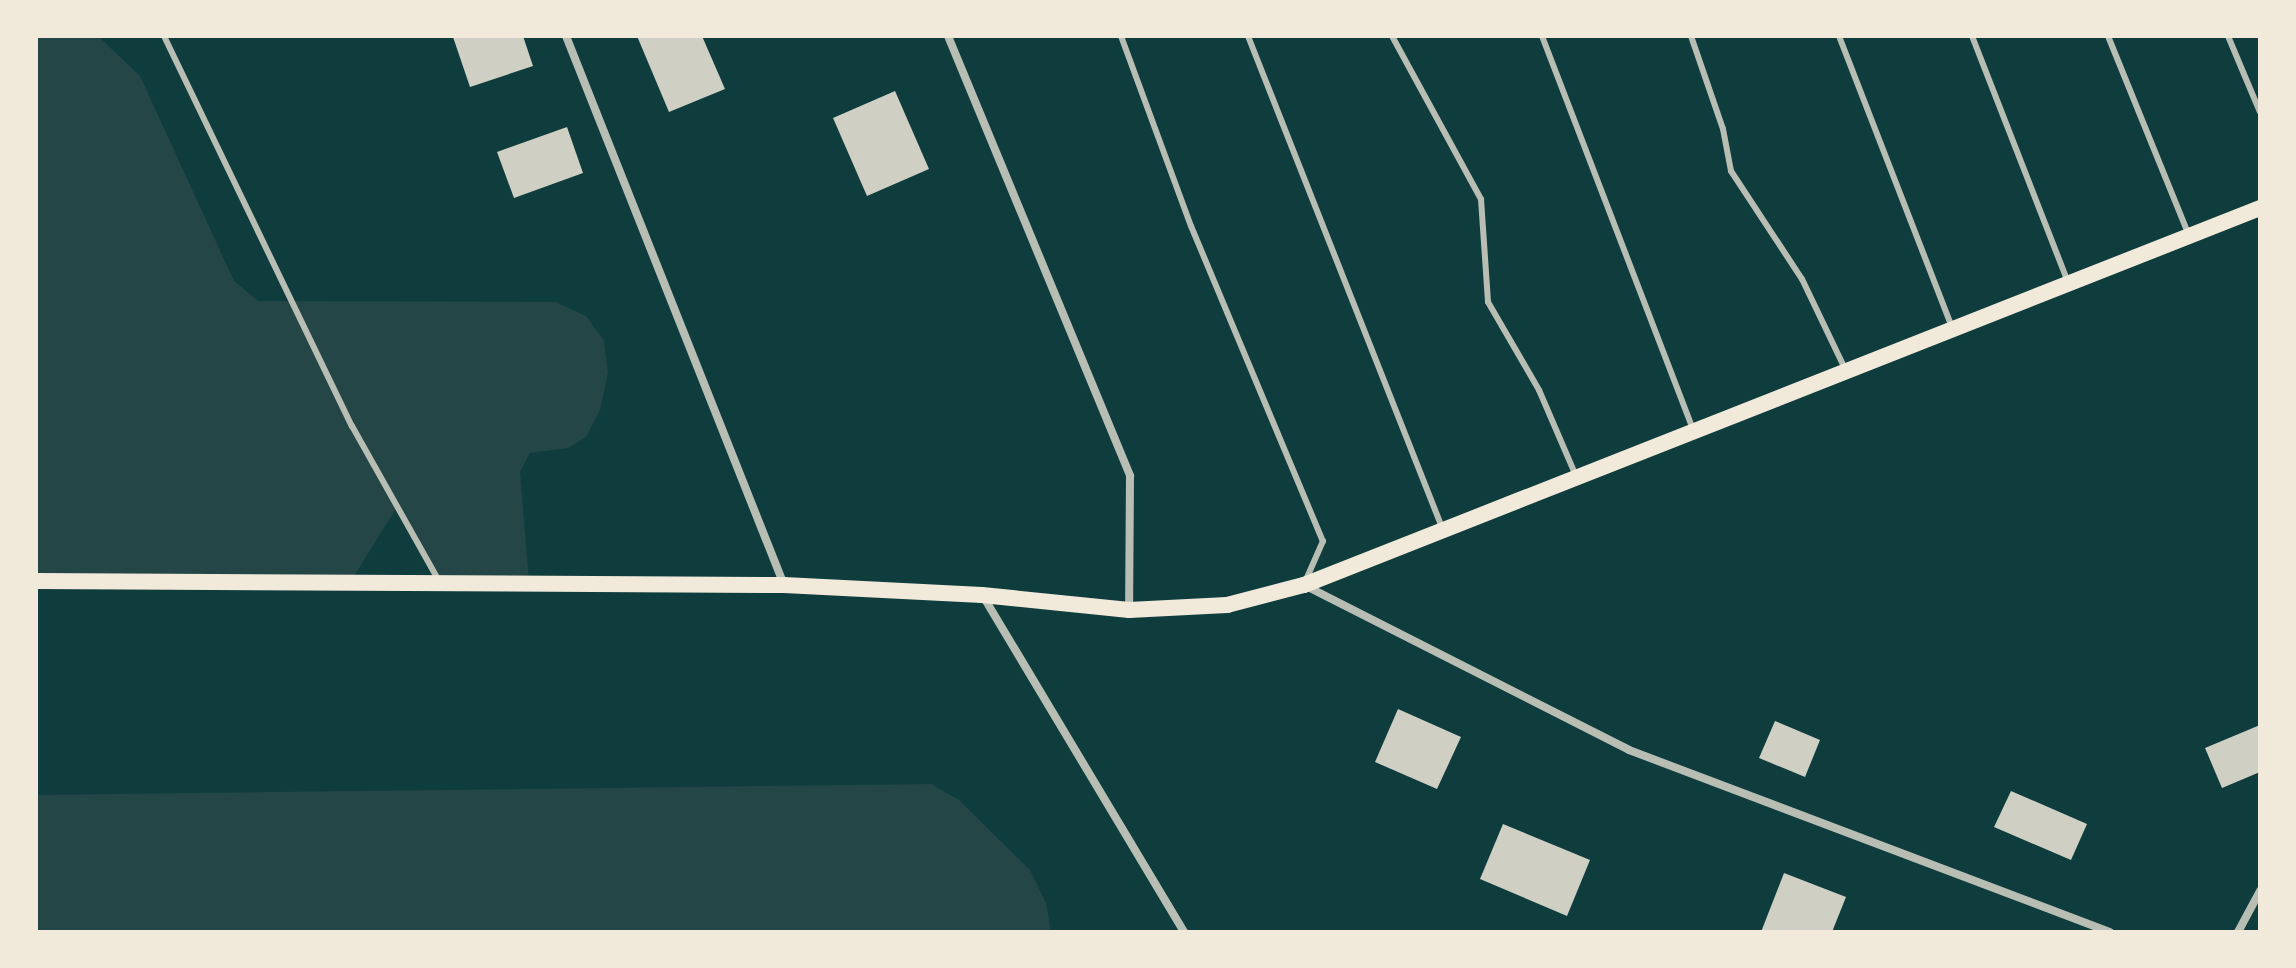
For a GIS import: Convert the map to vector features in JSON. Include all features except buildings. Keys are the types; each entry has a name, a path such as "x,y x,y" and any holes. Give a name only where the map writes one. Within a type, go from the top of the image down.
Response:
{"main road":[{"path":"36,581 784,585 982,595 1129,610 1227,605 1304,585 2260,208"}],"street":[{"path":"566,36 784,585"},
{"path":"948,36 1130,476 1129,610"},
{"path":"1304,585 1629,750 2110,932"},
{"path":"982,595 1184,932"},
{"path":"2238,932 2260,891"}],"lane":[{"path":"164,36 352,426 439,581"},
{"path":"1121,36 1191,226 1323,541 1304,585"},
{"path":"1248,36 1443,530"},
{"path":"1392,36 1481,199 1488,302 1539,390 1577,477"},
{"path":"1542,36 1694,431"},
{"path":"1691,36 1723,129 1731,171 1802,279 1846,372"},
{"path":"1839,36 1952,329"},
{"path":"1972,36 2069,284"},
{"path":"2108,36 2189,236"},
{"path":"2228,36 2260,112"}],"shaded area":[{"path":"36,36 98,36 140,76 234,281 258,301 555,302 586,316 604,341 608,373 600,410 586,437 568,448 530,453 520,472 529,581 439,581 397,507 351,581 36,581"},
{"path":"931,784 959,800 1030,870 1046,903 1051,932 36,932 36,795"}]}
